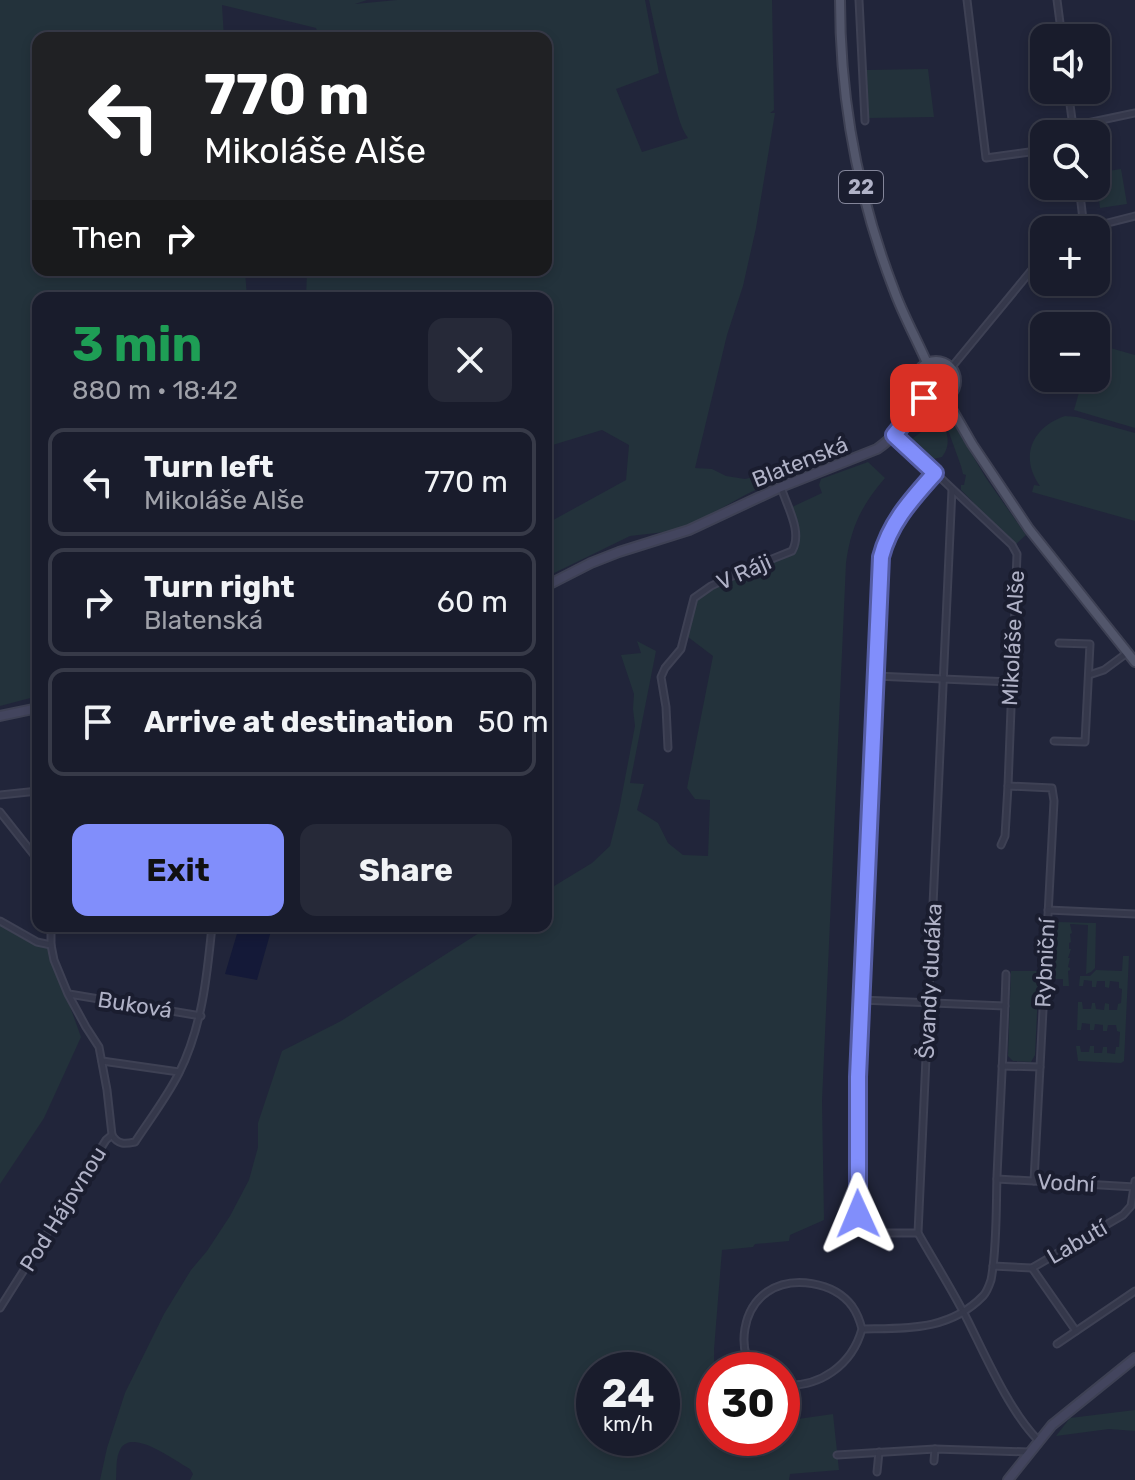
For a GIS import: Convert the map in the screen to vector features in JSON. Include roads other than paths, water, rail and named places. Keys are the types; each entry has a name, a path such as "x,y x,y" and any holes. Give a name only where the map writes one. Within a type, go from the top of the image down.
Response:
{"main road":[{"name":"22","path":"840,0 844,84 862,190 895,293 927,363"},
{"path":"940,361 951,368 955,373 956,385 946,399 935,402 924,398 917,390 915,380 919,369 927,363 940,361"},
{"path":"946,399 1029,529 1135,662"}],"street":[{"path":"859,0 865,121"},
{"path":"967,0 986,158 1030,152"},
{"path":"1057,0 1060,24"},
{"path":"1102,120 1135,113"},
{"path":"1110,222 1135,216"},
{"path":"951,368 1030,272"},
{"path":"900,379 915,380"},
{"name":"Blatenská","path":"552,583 591,563 673,536 781,487 868,453 885,444 924,398"},
{"name":"Mikoláše Alše","path":"894,435 1012,545 1017,554 1008,786 1005,836 1001,845"},
{"path":"935,473 900,514 885,541 881,557 858,1077 858,1218 862,1227 872,1233 918,1233 999,1382 1038,1440"},
{"name":"V Ráji","path":"668,748 661,677 681,649 691,601 711,586 792,551 796,535 781,487"},
{"name":"Švandy dudáka","path":"918,1233 952,489"},
{"path":"1054,741 1085,742 1089,675 1090,644 1059,643"},
{"path":"1089,675 1104,670 1128,652"},
{"path":"875,676 1011,682"},
{"path":"0,716 32,709"},
{"name":"Rybniční","path":"1008,786 1052,788 1054,801 1034,1181"},
{"path":"0,795 32,792"},
{"path":"0,812 32,852"},
{"path":"1048,910 1135,914"},
{"path":"0,921 37,942 51,945"},
{"name":"Pod Hájovnou","path":"0,1308 112,1135 99,1047 68,994 54,960 51,932"},
{"path":"112,1135 124,1144 135,1142 179,1072 201,1016 211,932"},
{"path":"862,1329 921,1327 939,1323 963,1312 986,1292 993,1266 1006,974"},
{"name":"Buková","path":"68,994 201,1016"},
{"path":"861,1000 1005,1006"},
{"path":"102,1061 179,1072"},
{"path":"1002,1066 1040,1067"},
{"name":"Vodní","path":"997,1179 1135,1185"},
{"name":"Labutí","path":"993,1266 1032,1268 1123,1215 1131,1206 1135,1185"},
{"path":"1032,1268 1076,1331"},
{"path":"745,1352 746,1325 768,1291 793,1283 813,1284 833,1291 852,1305 862,1329 854,1351 844,1363 830,1374 800,1385"},
{"path":"1057,1344 1135,1291"},
{"path":"1008,1480 1038,1440 1062,1416 1135,1358"},
{"path":"837,1455 935,1449 1029,1452"},
{"path":"934,1461 935,1449"},
{"path":"877,1472 879,1452"}],"water":[{"path":"238,932 271,932 257,980 225,974"}]}
